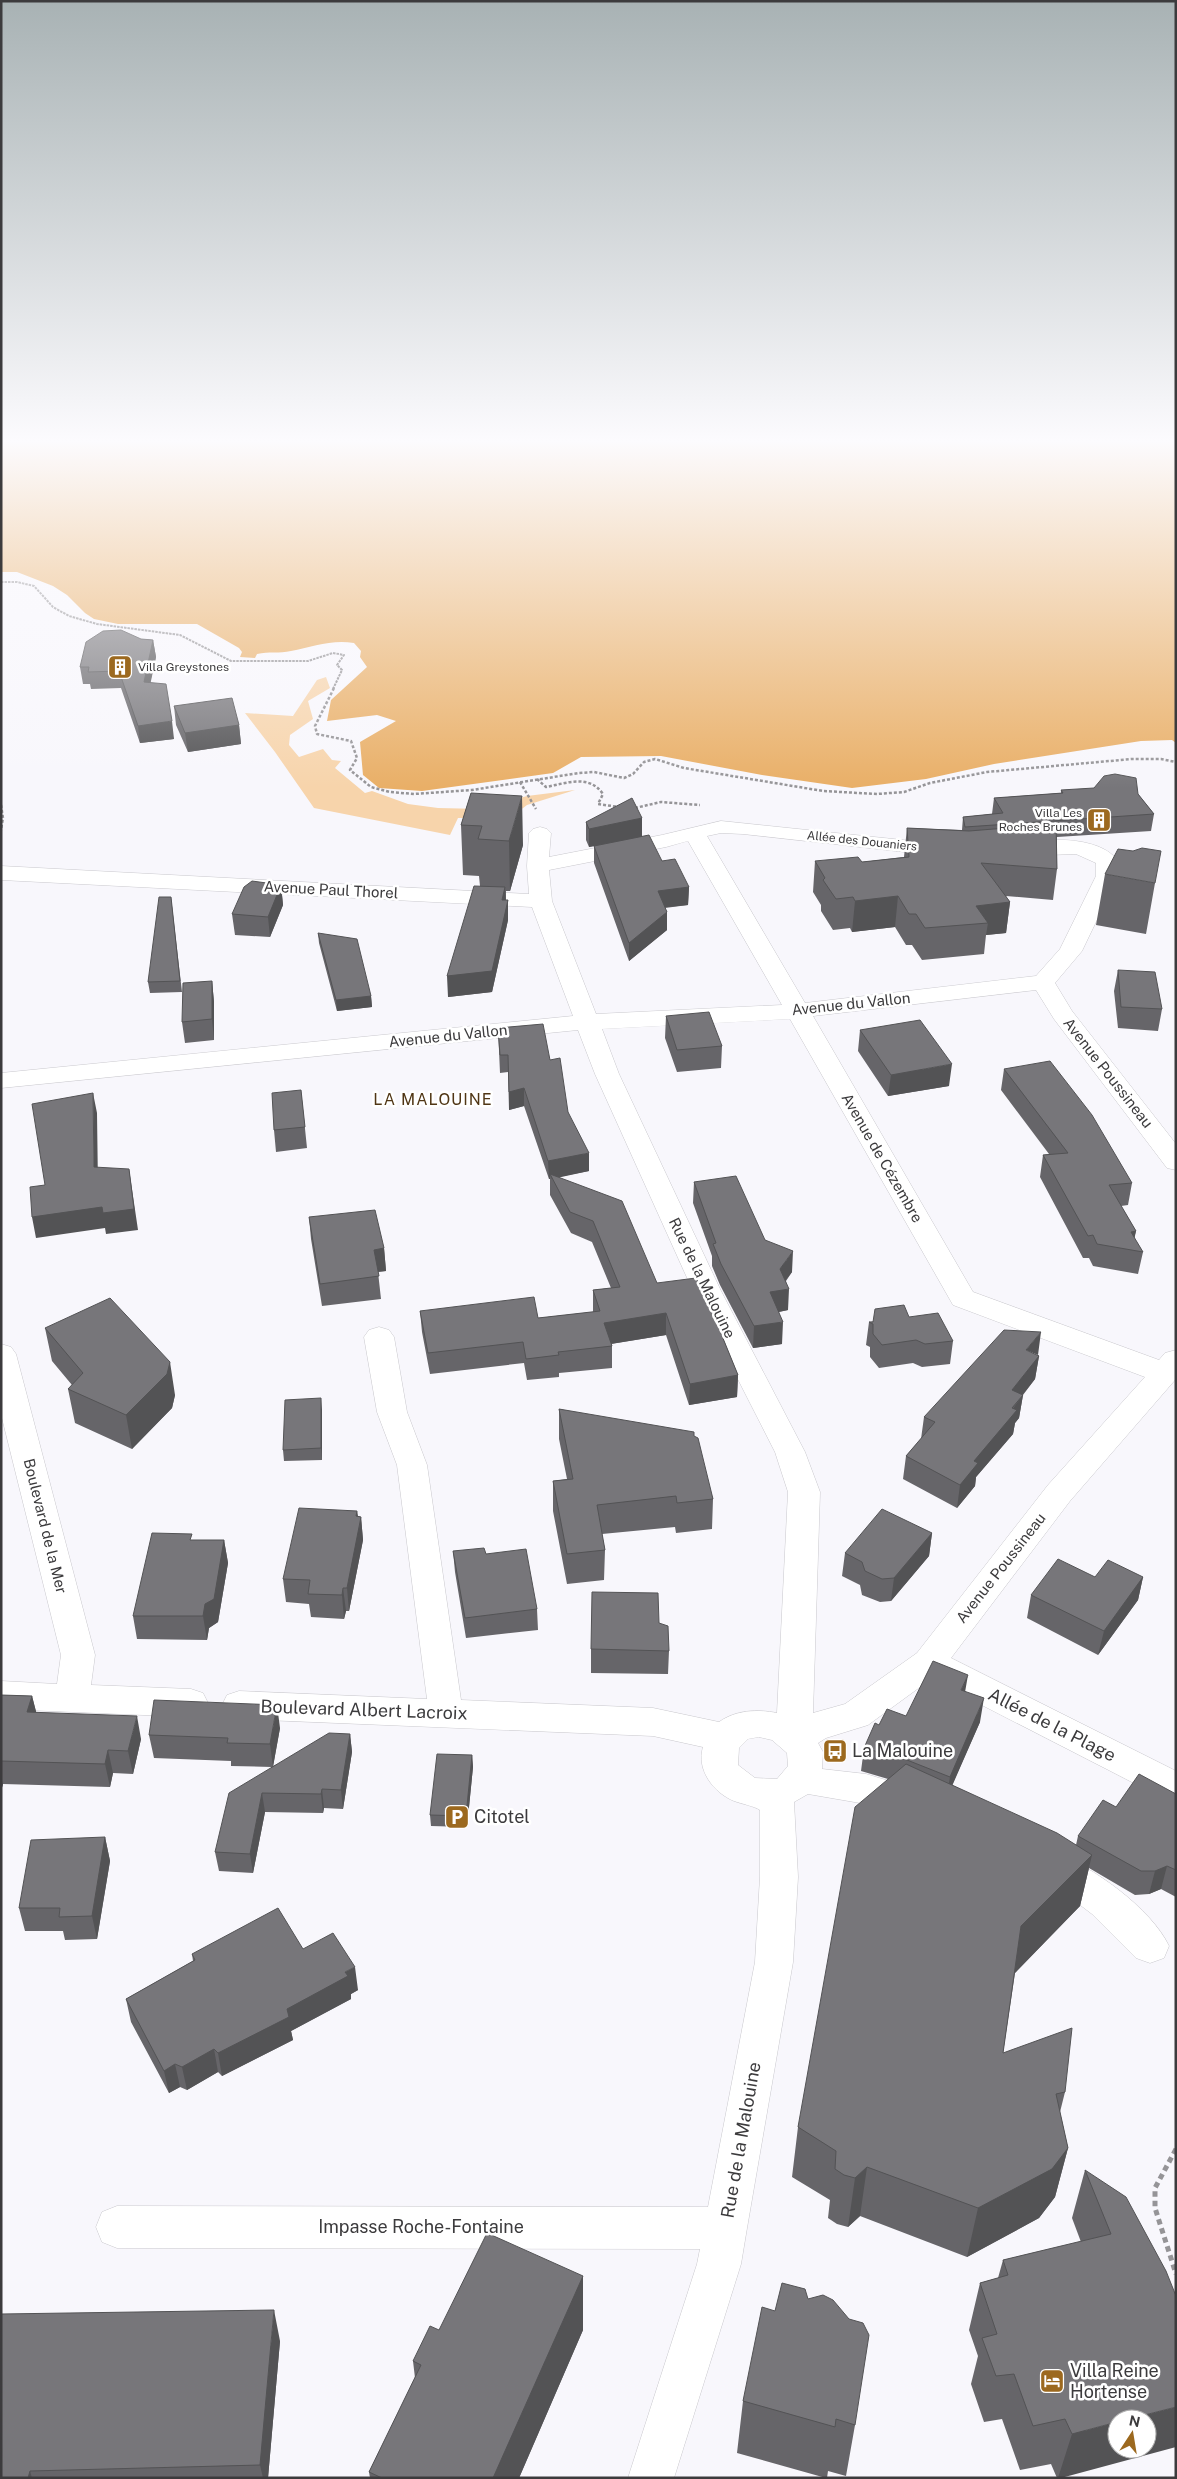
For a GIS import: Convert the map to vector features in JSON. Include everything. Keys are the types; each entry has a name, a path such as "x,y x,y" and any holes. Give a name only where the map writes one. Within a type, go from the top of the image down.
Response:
{"street":[{"name":"Allée des Douaniers","path":"538,866 666,841 694,832 721,827 959,852"},
{"name":"Avenue de Cézembre","path":"694,832 963,1298 1170,1366"},
{"name":"Rue de la Malouine","path":"540,833 538,866 541,902 589,1022 607,1074 698,1273 790,1452 804,1492 796,1714 791,1734"},
{"path":"997,851 1065,846 1096,852 1106,861 1107,876 1070,951 1044,982"},
{"name":"Avenue Paul Thorel","path":"1,873 541,902"},
{"name":"Avenue du Vallon","path":"1,1081 589,1022 798,1010 1044,982"},
{"name":"Avenue Poussineau","path":"1044,982 1062,1014 1176,1162"},
{"path":"379,1337 392,1412 412,1465 446,1714"},
{"name":"Boulevard de la Mer","path":"1,1354 78,1655 72,1698"},
{"name":"Avenue Poussineau","path":"791,1734 856,1715 929,1662 1059,1493 1138,1406 1170,1366"},
{"name":"Allée de la Plage","path":"929,1662 1176,1788"},
{"name":"Boulevard Albert Lacroix","path":"1,1695 653,1722 725,1738"},
{"path":"787,1786 806,1769 807,1759 791,1734 772,1724 745,1725 734,1730 725,1738 720,1750 719,1761 723,1773 732,1783 744,1790 759,1794 787,1786 824,1784 866,1789 919,1804 936,1813"},
{"name":"Rue de la Malouine","path":"651,2478 719,2264 774,1962 779,1877 778,1810 787,1786"},
{"path":"1025,1855 1060,1872 1092,1892 1124,1917 1150,1946"},
{"name":"Impasse Roche-Fontaine","path":"117,2227 726,2228"}],"path":[{"path":"1,582 17,582 34,586 53,607 69,616 97,624 180,635 203,645 216,655 231,661 308,661 333,653 344,655 337,665 342,670 315,726 317,734 351,741 357,758 350,770 370,787 395,794 417,795 594,772 624,778 633,774 644,762 655,759 664,760 684,768 823,791 877,794 904,792 930,783 988,772 1132,758 1161,759 1176,762"},
{"path":"536,779 546,786 582,780 591,782 599,786 603,794 598,804 621,808"},
{"path":"520,782 536,805 540,833"},
{"path":"630,808 640,808 652,803 661,802 702,805"},
{"path":"1,806 3,818 1,830"},
{"path":"1176,2149 1155,2188 1156,2208 1176,2274"}],"shaded area":[{"path":"1,557 1176,557 1176,743 1172,740 1141,741 994,764 926,779 852,788 762,775 661,756 581,757 553,773 422,791 379,788 363,775 360,742 396,721 377,715 327,721 331,700 367,667 360,657 361,651 354,643 338,642 287,652 257,654 255,658 240,657 242,652 239,648 197,624 118,624 94,619 67,595 53,586 17,572 1,572"},
{"path":"326,677 330,688 308,701 313,719 290,735 289,745 299,757 323,749 332,760 341,761 335,768 365,793 372,791 408,804 438,808 482,809 527,796 575,790 527,805 510,818 458,818 450,835 314,808 245,713 293,716 317,680"}],"building":[{"path":"121,630 141,639 153,640 144,682 166,684 172,721 138,726 119,671 88,672 89,667 80,667 86,642 103,631"},
{"path":"232,698 239,725 185,733 174,706"},
{"path":"1115,774 1136,778 1138,794 1154,814 965,827 963,817 1003,813 994,798 1063,793 1061,790 1094,788 1104,776"},
{"path":"471,793 522,796 509,841 478,839 482,826 461,825"},
{"path":"632,798 642,818 589,829 586,822"},
{"path":"1056,824 1057,869 981,863 1010,902 976,906 988,923 925,928 916,914 909,914 898,896 855,901 853,897 836,899 823,880 825,878 815,861 858,857 862,862 909,857 907,828 969,831"},
{"path":"649,835 662,861 675,859 689,887 658,891 667,912 629,943 594,846"},
{"path":"1142,848 1161,851 1155,883 1105,874 1118,849 1133,851"},
{"path":"252,881 281,885 268,917 232,914 244,887"},
{"path":"474,886 505,887 502,900 508,900 492,971 447,976"},
{"path":"159,897 171,897 180,981 148,982"},
{"path":"318,933 357,939 371,996 336,1000"},
{"path":"1118,970 1155,972 1162,1009 1121,1007"},
{"path":"212,981 212,1019 182,1022 183,983"},
{"path":"709,1012 722,1046 677,1050 666,1016"},
{"path":"920,1020 952,1064 891,1075 860,1030"},
{"path":"543,1024 550,1060 560,1058 568,1112 589,1153 548,1161 524,1088 509,1092 508,1055 500,1055 498,1028"},
{"path":"1050,1061 1092,1115 1132,1183 1109,1185 1136,1231 1131,1232 1143,1252 1097,1244 1093,1235 1088,1236 1043,1155 1068,1153 1004,1069"},
{"path":"301,1090 305,1127 274,1130 272,1093"},
{"path":"93,1093 94,1167 129,1169 134,1209 103,1213 102,1207 32,1217 30,1187 45,1185 32,1104"},
{"path":"550,1174 622,1201 657,1283 696,1278 723,1331 720,1331 738,1375 690,1384 666,1313 604,1323 612,1346 558,1352 559,1355 526,1359 523,1342 428,1353 420,1311 534,1297 538,1318 600,1311 593,1290 620,1287 593,1221 570,1212"},
{"path":"736,1176 765,1240 793,1251 780,1269 789,1289 770,1292 783,1322 754,1326 721,1264 713,1244 716,1243 694,1182"},
{"path":"375,1210 384,1248 374,1250 379,1276 320,1284 309,1217"},
{"path":"110,1298 170,1362 167,1374 126,1415 68,1389 83,1373 45,1328"},
{"path":"904,1305 909,1317 938,1313 953,1341 925,1344 916,1340 882,1345 873,1334 873,1324 869,1322 873,1322 875,1309"},
{"path":"1004,1330 1041,1332 1026,1350 1039,1356 1012,1390 1023,1395 1012,1408 1017,1410 974,1461 978,1463 960,1485 906,1456 935,1422 924,1417"},
{"path":"321,1398 321,1448 283,1450 285,1400"},
{"path":"559,1409 694,1432 694,1436 698,1438 713,1499 677,1503 676,1496 597,1505 605,1550 567,1554 553,1481 573,1479"},
{"path":"299,1508 357,1511 356,1516 361,1517 347,1588 343,1588 342,1595 308,1594 310,1580 283,1579"},
{"path":"882,1509 932,1533 894,1578 882,1579 865,1571 862,1562 845,1553"},
{"path":"152,1533 192,1534 190,1540 224,1540 214,1599 205,1604 203,1616 133,1616"},
{"path":"484,1548 486,1554 526,1549 537,1609 465,1618 453,1551"},
{"path":"1058,1559 1095,1577 1108,1560 1143,1577 1104,1631 1031,1595"},
{"path":"592,1592 658,1593 659,1623 668,1626 669,1651 591,1649"},
{"path":"933,1661 968,1675 961,1690 984,1698 950,1777 907,1760 864,1748 875,1723 879,1725 887,1709 906,1716"},
{"path":"1,1695 32,1696 27,1712 137,1716 128,1751 108,1750 105,1764 1,1761"},
{"path":"154,1700 277,1705 270,1744 227,1743 228,1738 149,1735"},
{"path":"329,1733 350,1734 341,1790 322,1789 321,1794 262,1793 250,1854 215,1852 229,1793"},
{"path":"437,1754 472,1755 466,1816 430,1815"},
{"path":"906,1764 1057,1833 1092,1855 1021,1926 1003,2053 1072,2028 1065,2092 1056,2094 1068,2148 1052,2169 978,2208 867,2167 855,2178 844,2175 835,2169 836,2151 798,2127 855,1807"},
{"path":"1139,1774 1176,1794 1176,1870 1167,1866 1155,1871 1141,1871 1078,1836 1103,1800 1116,1807"},
{"path":"105,1837 92,1916 59,1917 60,1908 19,1908 31,1840"},
{"path":"278,1908 303,1949 333,1933 355,1967 345,1972 348,1976 287,2009 289,2017 218,2053 214,2049 182,2067 175,2064 164,2071 126,1999 195,1960 192,1954"},
{"path":"1085,2170 1126,2197 1166,2271 1176,2296 1176,2407 1157,2412 1157,2409 1107,2409 1107,2425 1072,2434 1065,2419 1033,2426 1014,2374 996,2376 982,2338 997,2334 980,2283 1008,2275 1003,2260 1111,2234"},
{"path":"487,2233 583,2276 493,2478 382,2478 369,2472 421,2365 413,2361 430,2326 439,2330"},
{"path":"782,2283 805,2289 808,2299 823,2295 833,2300 849,2319 863,2323 869,2335 855,2425 836,2419 835,2427 743,2401 762,2307 775,2311"},
{"path":"274,2310 260,2465 30,2471 28,2478 1,2478 1,2314"}],"place":[{"name":"Villa Greystones","path":"120,667"},
{"name":"Villa Les Roches Brunes","path":"1099,820"},
{"name":"La Malouine","path":"835,1751"},
{"name":"Citotel","path":"457,1817"},
{"name":"Villa Reine Hortense","path":"1052,2381"}],"district":[{"name":"LA MALOUINE","path":"433,1099"}]}
